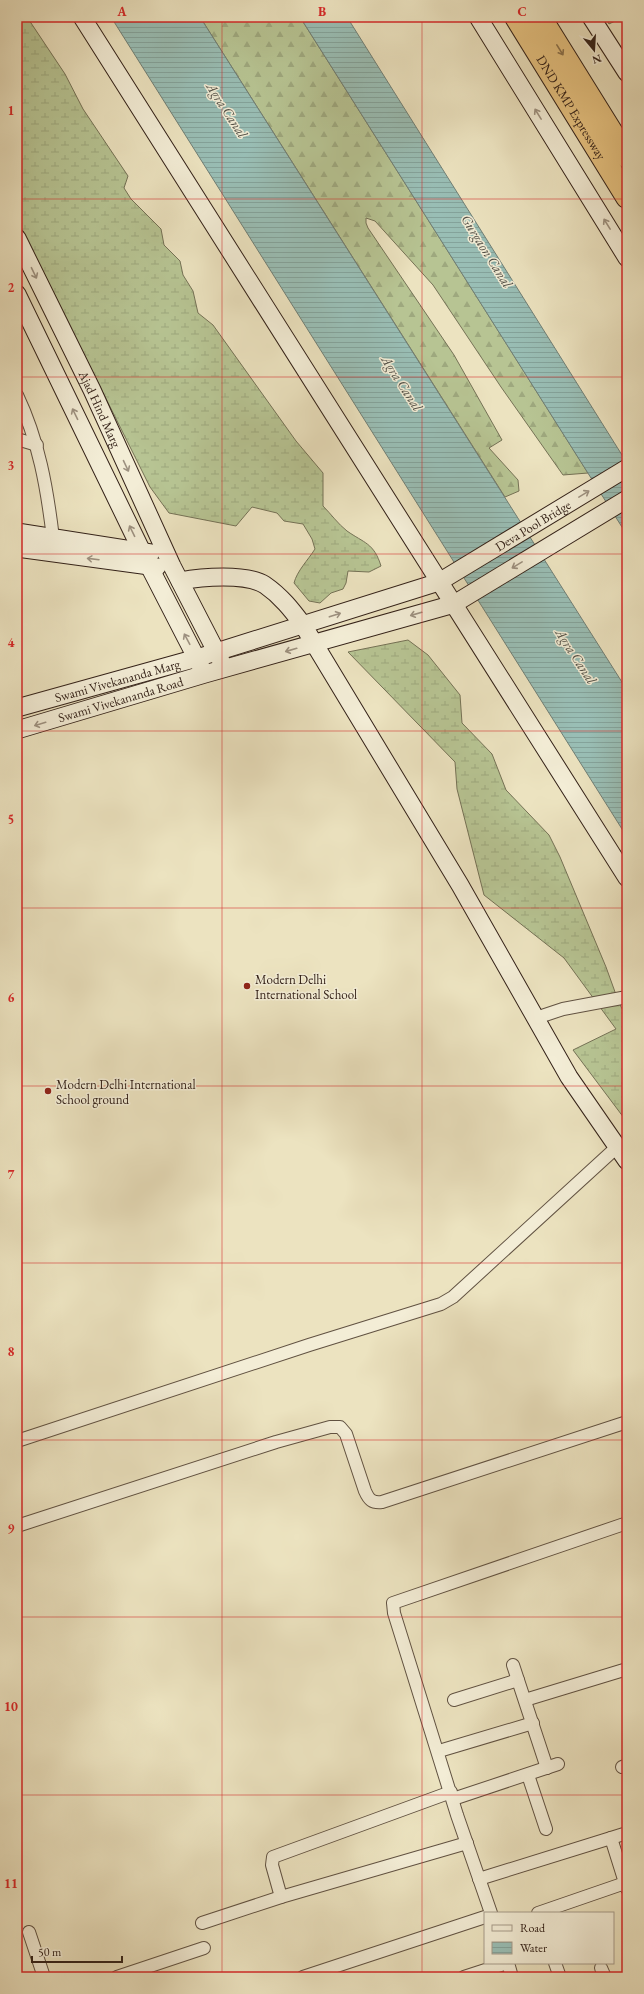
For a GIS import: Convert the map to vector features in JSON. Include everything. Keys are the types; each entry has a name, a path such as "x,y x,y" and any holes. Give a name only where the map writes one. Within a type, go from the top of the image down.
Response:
{"highway":[{"name":"DND KMP Expressway","path":"516,17 627,197"},
{"name":"DND KMP Expressway","path":"540,17 627,157"}],"street":[{"path":"82,17 439,582 461,600 627,878"},
{"path":"478,17 627,258"},
{"path":"590,17 627,73"},
{"name":"Ajad Hind Marg","path":"17,238 92,390 173,567 225,669"},
{"path":"17,294 146,560 205,674"},
{"path":"17,395 31,426 37,444 47,490 53,538"},
{"path":"17,439 37,444"},
{"name":"Deva Pool Bridge","path":"303,626 439,582 627,468"},
{"name":"Swami Vivekananda Road","path":"17,730 461,600 627,499"},
{"path":"17,532 53,538 146,560 173,567 198,577 242,578 264,584 287,604 303,626 460,885 569,1077 627,1160"},
{"path":"17,548 146,560"},
{"name":"Swami Vivekananda Marg","path":"17,708 197,658 303,626"},
{"path":"536,1018 563,1009 627,997"},
{"path":"17,1441 309,1345 441,1304 452,1296 617,1147"},
{"path":"17,1526 268,1444 330,1427 340,1427 346,1434 365,1492 368,1499 374,1503 382,1502 432,1486 627,1422"},
{"path":"491,1912 452,1796 439,1751 394,1613 393,1604 627,1523"},
{"path":"281,1897 272,1866 273,1857 452,1796 528,1775 553,1766 532,1723 513,1665"},
{"path":"525,1700 627,1669"},
{"path":"454,1700 518,1680"},
{"path":"439,1751 532,1723"},
{"path":"528,1775 546,1829"},
{"path":"479,1879 627,1833"},
{"path":"541,1912 626,1886 611,1838"},
{"path":"202,1923 281,1897 467,1843"},
{"path":"303,1977 484,1917"},
{"path":"29,1932 44,1977"},
{"path":"117,1977 136,1974 204,1948"},
{"path":"464,1977 505,1964"},
{"path":"508,1964 512,1977"},
{"path":"555,1964 560,1977"}],"green space":[{"path":"17,17 27,17 65,74 83,109 128,176 124,188 131,199 161,229 164,245 180,261 183,275 193,291 198,313 213,325 296,441 323,473 323,506 347,531 368,544 378,558 381,566 369,572 348,571 346,583 343,589 331,593 320,603 309,601 294,583 300,570 315,549 312,539 303,524 284,521 277,513 252,507 236,526 169,513 150,487 17,220"},
{"path":"200,17 300,17 588,473 563,475 501,387 433,285 375,221 366,218 368,228 454,355 502,440 489,448 518,480 519,491 505,497"},
{"path":"605,17 623,17 609,24"},
{"path":"408,640 428,655 460,695 462,723 492,754 506,790 549,835 560,857 606,967 619,1003 627,1018 627,1122 573,1050 616,1029 564,958 484,895 457,789 455,762 348,652"}],"water":[{"name":"Agra Canal","path":"111,17 200,17 627,690 627,837"},
{"name":"Gurgaon Canal","path":"300,17 347,17 627,463 627,535"}],"place":[{"name":"Modern Delhi International School","path":"247,986"},
{"name":"Modern Delhi International School ground","path":"48,1091"}]}
